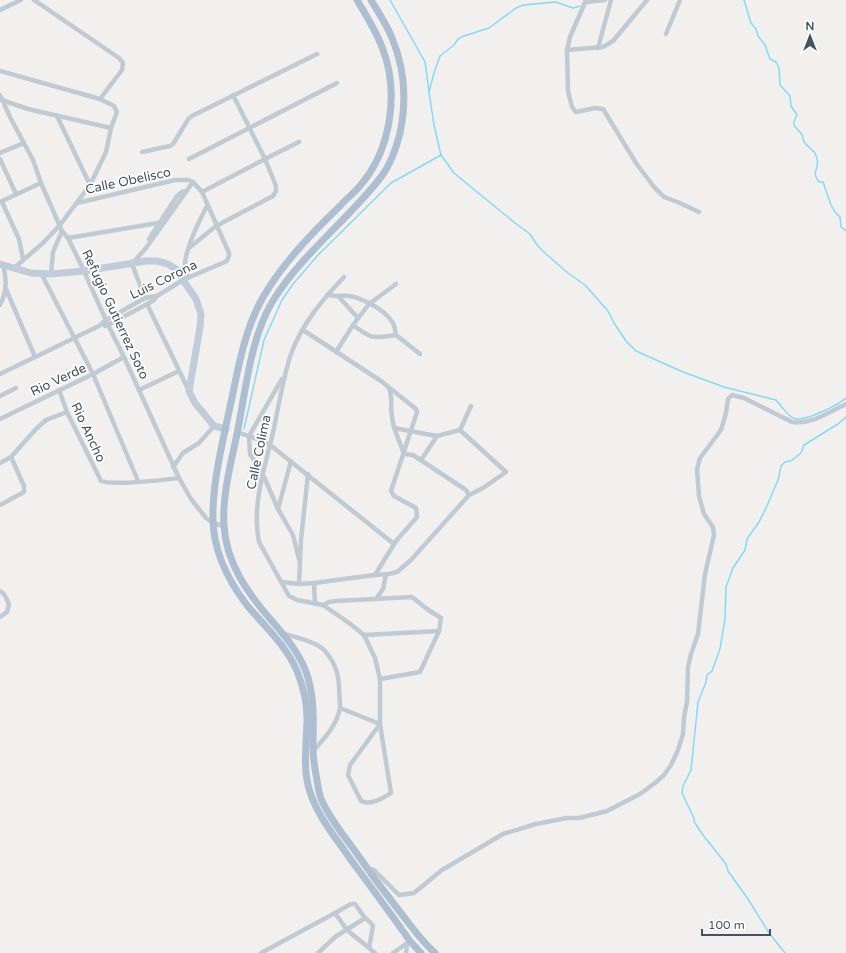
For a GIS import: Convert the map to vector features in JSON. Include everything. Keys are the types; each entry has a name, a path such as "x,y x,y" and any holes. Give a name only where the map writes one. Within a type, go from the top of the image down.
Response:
{"main road":[{"path":"357,0 382,45 390,79 388,122 383,143 378,159 359,188 340,205 295,253 264,296 255,312 241,352 215,484 213,523 216,545 225,569 235,589 287,653 302,686 306,700 307,717 305,753 307,777 314,802 328,829 390,912 408,943 421,953"},
{"path":"371,0 391,36 402,68 405,101 403,120 394,155 383,175 299,266 273,300 259,332 252,359 223,503 224,526 226,544 233,566 252,597 291,642 308,676 314,721 313,751 322,801 333,820 367,868 414,931 435,953"}],"street":[{"path":"0,10 21,0"},
{"path":"34,0 119,58 123,63 122,70 100,99"},
{"path":"605,0 586,1 570,37 567,50 568,91 572,107 576,112 595,108 603,109 636,163 654,188 664,197 699,212"},
{"path":"598,48 612,0"},
{"path":"567,50 603,48 613,41 647,0"},
{"path":"666,34 680,0"},
{"path":"142,152 173,144 189,118 192,116 317,54"},
{"path":"0,71 100,99 114,106 117,112 111,128 106,152 90,185 60,225 43,244 14,268"},
{"path":"189,159 336,83"},
{"path":"189,248 216,226 273,196 276,191 276,186 265,159 233,95"},
{"path":"1,98 28,109 111,128"},
{"name":"Refugio Gutierrez Soto","path":"1,98 33,160 41,183 62,231 68,238 84,271 173,467 191,499 206,518 213,523 224,526"},
{"path":"57,116 90,185"},
{"path":"202,192 299,142"},
{"path":"0,153 24,143"},
{"path":"0,159 16,194"},
{"name":"Calle Obelisco","path":"77,203 175,180 188,180 193,182"},
{"path":"132,264 146,248 193,182 202,192 216,226"},
{"path":"23,259 19,239 1,202 41,183"},
{"path":"146,248 158,223 180,194 186,191"},
{"path":"185,279 185,264 189,248 198,223 207,206"},
{"path":"68,238 158,223"},
{"name":"Luis Corona","path":"0,374 99,326 106,320 145,298 157,296 185,279 227,261 229,253 216,226"},
{"path":"51,274 53,252 62,231"},
{"path":"2,264 31,273 51,274 84,271 146,261 157,261 168,264 179,271 196,299 201,314 190,391"},
{"path":"0,305 6,289 6,276 2,264"},
{"path":"132,264 145,298"},
{"path":"41,273 93,374 138,481 179,478"},
{"name":"Calle Colima","path":"344,277 312,315 291,354 259,487 257,532 259,542 282,582 283,588 288,596 297,600 323,605 349,623 364,636 374,658 380,679 380,724 392,793 370,803 364,803 361,801 348,775 350,765 380,724"},
{"path":"336,352 352,325 370,304 396,284"},
{"path":"6,289 35,357"},
{"path":"328,295 350,295 360,298 385,313 394,324 396,335 420,354"},
{"path":"99,326 108,325 154,300 157,296"},
{"path":"264,296 273,300"},
{"path":"338,296 358,318"},
{"path":"147,304 195,403 214,426 226,429"},
{"path":"352,325 366,336 374,338 396,335"},
{"path":"303,330 388,386 416,409 417,412 391,491 391,494 416,508 417,517 394,544 375,575"},
{"name":"Rio Verde","path":"0,419 93,374 124,357"},
{"path":"139,390 180,372"},
{"path":"286,373 249,436 250,454 262,474 278,509 293,535 300,563"},
{"path":"388,386 391,393 391,416 404,454"},
{"path":"0,396 16,388"},
{"name":"Rio Ancho","path":"59,390 67,412 98,478 103,482 138,481"},
{"path":"367,868 374,870 399,896 414,893 442,870 502,834 536,824 579,818 607,811 640,794 664,775 671,765 678,750 683,734 687,702 688,667 698,634 705,574 714,535 713,527 704,514 699,496 697,469 700,458 721,430 728,399 732,395 744,398 787,420 799,423 811,420 846,404"},
{"path":"460,430 471,406"},
{"path":"0,463 11,457 46,420 67,412"},
{"path":"173,467 183,453 199,443 214,426"},
{"path":"394,428 437,436 460,430"},
{"path":"282,582 299,584 314,583 397,572 411,560 469,495 483,488 506,472 460,430"},
{"path":"237,432 270,445 394,544"},
{"path":"421,460 437,436"},
{"path":"404,454 413,455 421,460 466,490 469,495"},
{"path":"0,505 24,492 24,486 11,457"},
{"path":"278,509 291,461"},
{"path":"299,584 301,540 308,474"},
{"path":"376,599 383,589 386,574"},
{"path":"314,583 315,604"},
{"path":"0,591 4,594 9,604 7,612 0,617"},
{"path":"323,605 336,600 412,597 441,618 439,632 420,672 380,679"},
{"path":"364,636 439,632"},
{"path":"283,633 307,641 322,649 333,661 338,676 340,708 335,721 326,736 313,751"},
{"path":"340,708 380,724"},
{"path":"261,953 351,904 355,904 373,926 369,948"},
{"path":"390,912 397,908"},
{"path":"336,913 347,930 375,953"},
{"path":"318,953 335,937 365,918"},
{"path":"394,953 408,943"},
{"path":"406,953 408,943"}],"waterway":[{"path":"390,0 425,62 429,91"},
{"path":"744,0 751,23 765,45 770,59 776,62 779,68 780,85 790,96 791,106 797,115 794,121 794,126 802,134 804,142 815,153 818,163 815,172 816,178 819,182 823,182 831,205 840,217 841,227 846,231"},
{"path":"580,6 573,8 556,2 523,5 516,8 489,28 461,37 454,45 440,56 429,92 434,125 441,155 454,173 530,234 537,245 546,254 585,285 608,311 626,341 636,351 683,372 724,387 776,400 793,418 798,419 812,416 828,409 846,398"},
{"path":"244,429 264,340 282,300 293,284 319,254 391,183 441,155"},
{"path":"785,953 769,933 748,899 728,871 726,864 695,823 682,793 683,786 691,770 698,702 706,682 707,675 712,671 720,649 725,619 726,587 733,568 745,550 747,539 759,522 766,508 778,480 781,466 785,462 791,461 801,453 804,445 838,424 846,417"}]}
